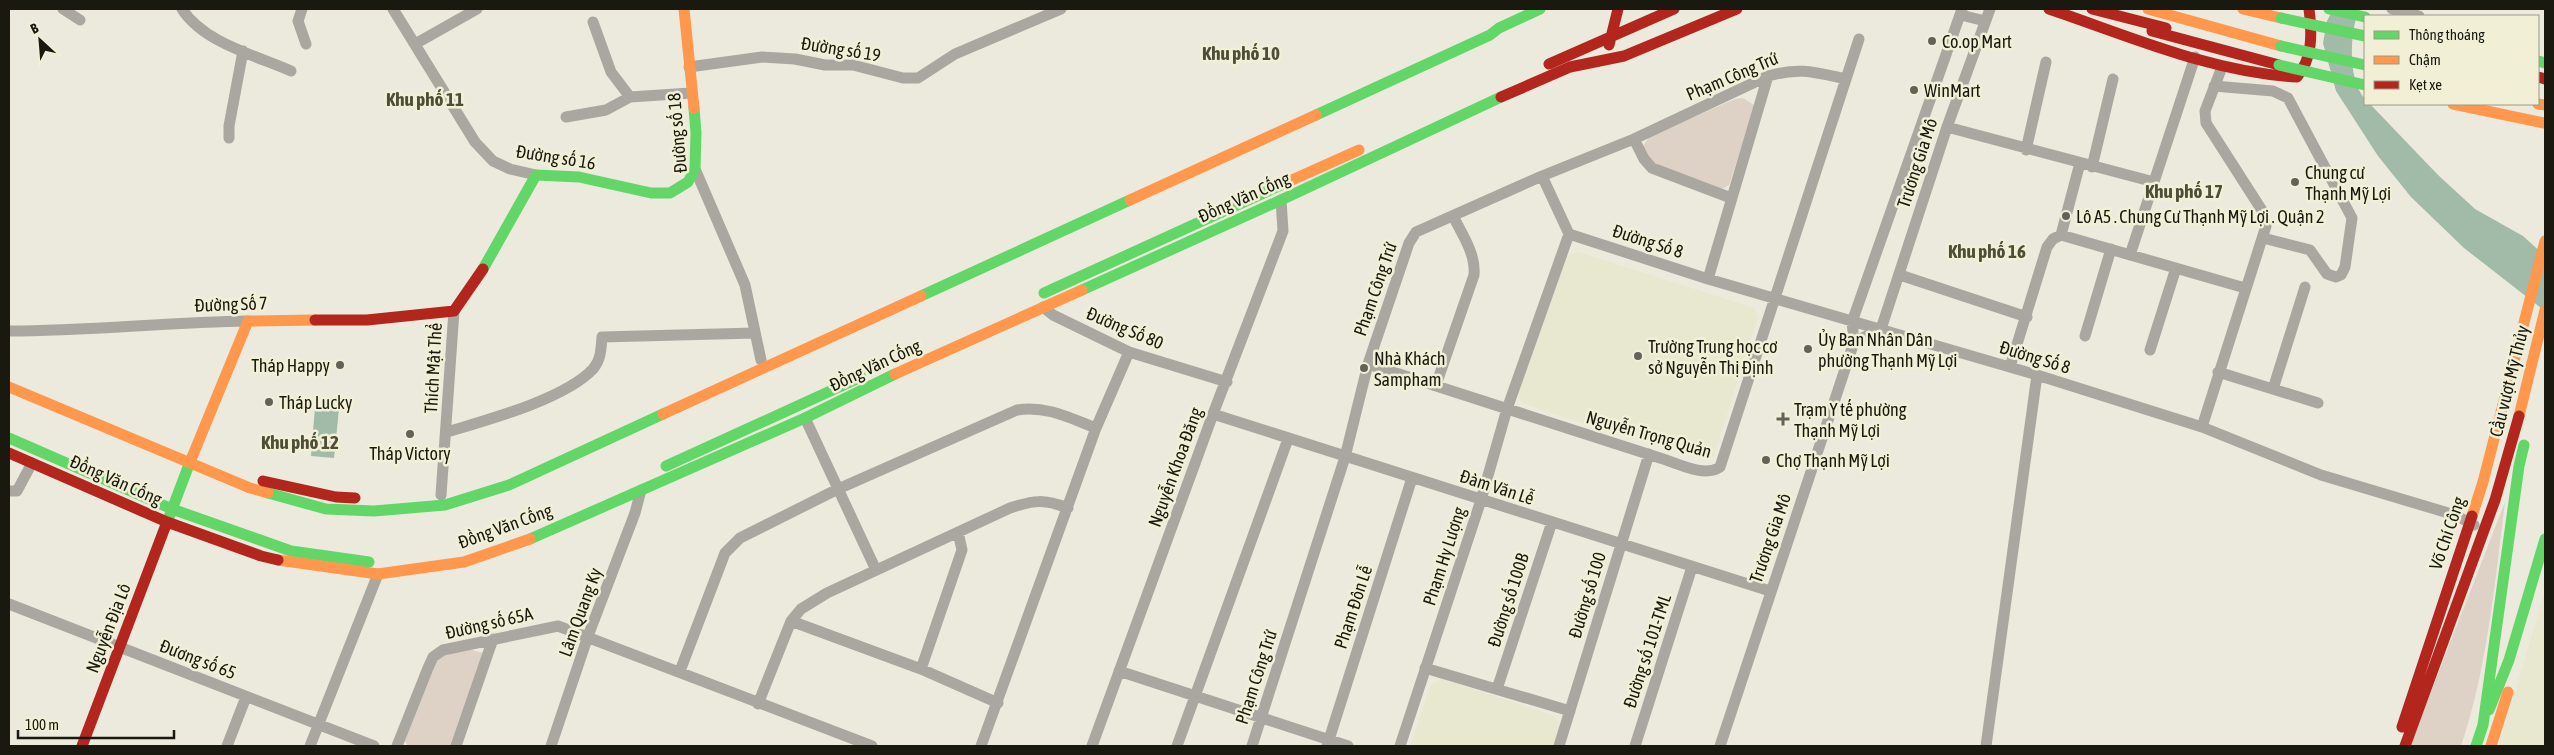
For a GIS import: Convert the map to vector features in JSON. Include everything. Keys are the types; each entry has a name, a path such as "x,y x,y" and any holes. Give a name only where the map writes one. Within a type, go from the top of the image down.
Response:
{"main road":[{"name":"Đường số 18","path":"684,9 696,133 695,169"},
{"path":"1511,22 1525,9"},
{"path":"190,462 213,464 267,482 336,498 390,500 441,496 476,487 524,470 761,360 1490,35 1499,28 1540,9"},
{"name":"Đồng Văn Cống","path":"9,453 167,522 261,556 322,568 378,574 464,562 513,546 805,418 863,388 1281,200 1541,73 1586,47 1674,9"},
{"name":"Đồng Văn Cống","path":"1043,307 1033,298 1541,73 1570,66 1607,61 1737,9"},
{"path":"2049,9 2222,66 2273,76 2297,77 2304,70 2308,58 2309,9"},
{"path":"2072,9 2364,76"},
{"path":"2092,9 2280,56 2364,65"},
{"path":"2148,9 2364,85"},
{"path":"2243,9 2364,36"},
{"path":"2292,9 2364,26"},
{"path":"2329,9 2364,17"},
{"path":"1607,61 1616,13"},
{"path":"1586,47 1616,13"},
{"path":"1570,66 1596,55 1610,37"},
{"path":"2458,105 2545,123"},
{"path":"2476,105 2545,123"},
{"name":"Đường số 16","path":"536,175 579,177 651,193 670,192 688,182 695,169"},
{"name":"Thích Mật Thể","path":"454,311 473,286 504,236 536,175"},
{"path":"9,387 250,488 326,509 374,511 445,505 509,485 1098,209"},
{"name":"Võ Chí Công","path":"2396,746 2468,522 2484,482 2545,241"},
{"name":"Cầu vượt Mỹ Thủy","path":"2507,459 2545,310"},
{"name":"Đường Số 7","path":"248,322 367,320 454,311"},
{"path":"190,462 248,322"},
{"name":"Đồng Văn Cống","path":"657,470 952,335"},
{"path":"9,376 46,392 55,400 58,406"},
{"name":"Cầu vượt Mỹ Thủy","path":"2483,725 2519,466 2529,429"},
{"name":"Đồng Văn Cống","path":"9,438 172,509 291,551 374,562 434,557 480,548 571,510 639,478 641,490"},
{"path":"32,463 38,451"},
{"name":"Võ Chí Công","path":"2405,746 2471,561 2484,532 2507,459"},
{"name":"Nguyễn Địa Lô","path":"82,746 190,462"},
{"path":"2476,746 2509,660 2545,539"},
{"path":"2491,746 2545,573"}],"street":[{"path":"63,9 80,20"},
{"path":"182,9 193,24 217,39 291,71"},
{"path":"302,9 298,21 306,44"},
{"name":"Đường số 16","path":"394,9 475,142 493,161 510,170 536,175"},
{"path":"416,44 477,9"},
{"name":"Đường số 19","path":"689,67 762,57 795,59 825,65 853,65 903,78 918,78 954,54 1061,9"},
{"name":"Trương Gia Mô","path":"1881,329 1946,127 1990,9"},
{"path":"2392,9 2416,15"},
{"path":"1961,12 1985,21"},
{"name":"Trương Gia Mô","path":"1720,746 1854,342 1852,322 1961,12"},
{"path":"593,22 611,72 630,97"},
{"name":"Nguyễn Trọng Quản","path":"1368,364 1704,472 1714,471 1720,467 1859,39"},
{"path":"229,138 229,126 243,50"},
{"path":"2130,254 2195,57"},
{"path":"2026,150 2046,62"},
{"path":"2202,427 2266,226 2263,212 2206,123 2205,111 2222,66"},
{"name":"Phạm Công Trứ","path":"1252,746 1345,457 1368,364 1409,243 1416,232 1542,176 1634,139 1768,76 1790,70 1803,70 1846,79"},
{"path":"1708,279 1768,76"},
{"path":"2092,166 2113,78"},
{"path":"2214,86 2273,91 2288,98 2352,218 2345,267 2340,275 2336,277 2327,274 2310,250 2263,238"},
{"path":"566,117 606,110 630,97 691,93"},
{"path":"1946,127 2026,150 2154,182"},
{"path":"1634,139 1644,159 1652,168 1731,198"},
{"path":"2061,235 2080,163"},
{"name":"Đường số 18","path":"695,169 717,224 731,248 745,285 761,360"},
{"path":"1542,176 1569,234"},
{"name":"Nguyễn Khoa Đăng","path":"1092,746 1213,414 1227,382 1283,232 1281,200"},
{"path":"1436,385 1474,275 1475,266 1453,216"},
{"name":"Đường Số 8","path":"1569,234 1708,279 2037,375 2202,427 2321,475 2455,515 2484,532"},
{"name":"Phạm Hy Lượng","path":"1400,746 1481,500 1507,409 1569,234"},
{"path":"2010,367 2047,248 2053,239 2061,235 2245,288"},
{"path":"2085,336 2111,249"},
{"path":"2150,350 2176,268"},
{"path":"1900,274 2027,317"},
{"path":"2273,389 2305,287"},
{"name":"Đường Số 80","path":"1043,307 1052,315 1129,352 1227,382"},
{"name":"Thích Mật Thể","path":"441,496 454,311"},
{"name":"Đường Số 7","path":"9,331 67,331 206,322 248,322"},
{"path":"1854,342 1881,329"},
{"path":"447,432 545,398 578,382 594,368 601,354 602,337 755,333"},
{"path":"981,746 1096,428 1129,352"},
{"path":"2218,372 2318,403"},
{"path":"1986,746 2037,375"},
{"path":"680,671 725,553 740,538 838,489 1017,410 1031,408 1049,410 1096,428"},
{"name":"Đàm Văn Lễ","path":"1213,414 1770,591"},
{"path":"805,418 876,570"},
{"path":"1177,746 1288,439"},
{"name":"Đường số 100","path":"1559,746 1649,454"},
{"path":"9,491 16,492 32,463"},
{"name":"Phạm Đôn Lễ","path":"1328,743 1412,478"},
{"name":"Lâm Quang Ky","path":"551,746 588,636 625,541 641,490"},
{"path":"758,704 790,621 801,609 827,593 1010,508 1032,501 1051,501 1068,508"},
{"name":"Đường số 100B","path":"1497,689 1552,522"},
{"path":"921,669 962,550 958,532"},
{"name":"Đường số 101-TML","path":"1635,746 1692,567"},
{"path":"310,746 378,574"},
{"name":"Đương số 65","path":"9,604 374,746"},
{"path":"790,621 921,669 998,703"},
{"name":"Đường số 65A","path":"397,746 434,657 442,650 558,626 680,671 758,704 872,746"},
{"path":"456,746 493,639"},
{"path":"1425,668 1570,711"},
{"path":"1119,671 1261,718 1328,743 1348,746"},
{"path":"227,746 246,697"}],"shaded area":[{"path":"2333,9 2359,9 2352,42 2352,55 2355,80 2364,98 2364,105 2371,105 2438,175 2475,209 2523,236 2545,256 2545,311 2464,248 2411,197 2378,156 2336,91 2323,43 2327,21"},
{"path":"1743,98 1754,105 1753,112 1729,185 1719,191 1653,169 1643,146 1650,136 1735,99"},
{"name":"Trường Trung học cơ sở Nguyễn Thị Định","path":"1578,252 1754,308 1758,318 1713,458 1627,431 1617,435 1522,403 1517,393 1566,257"},
{"path":"315,407 339,409 334,458 311,456"},
{"path":"2505,502 2494,594 2484,656 2470,717 2461,746 2410,746"},
{"path":"2545,591 2545,746 2499,746"},
{"path":"467,649 484,653 452,746 408,746 405,741 437,657"},
{"path":"1441,679 1553,715 1560,724 1554,746 1410,746 1430,686"}],"traffic: fast":[{"path":"1316,115 1490,35 1499,28 1540,9"},
{"path":"2329,9 2364,17"},
{"path":"2281,18 2364,36"},
{"path":"2281,46 2364,65"},
{"path":"2539,61 2545,63"},
{"path":"2279,65 2364,85"},
{"path":"1082,290 1281,200 1501,97"},
{"path":"483,269 536,175 579,177 651,193 670,193 688,182 695,169 696,133 694,108"},
{"path":"1044,293 1292,180"},
{"path":"921,296 1130,200"},
{"path":"530,539 805,418 895,374"},
{"path":"666,466 861,377"},
{"path":"268,493 326,509 374,511 445,505 509,485 663,414"},
{"path":"9,438 172,509 291,551 369,562"},
{"path":"2476,746 2483,725 2519,466 2524,445"},
{"path":"168,520 190,462"},
{"path":"2489,710 2509,660 2545,539"}],"traffic: slow":[{"path":"684,9 694,108"},
{"path":"2148,9 2281,46"},
{"path":"2243,9 2281,18"},
{"path":"2539,104 2545,105"},
{"path":"2458,105 2544,123"},
{"path":"1130,200 1316,115"},
{"path":"1292,180 1359,150"},
{"path":"2472,516 2483,482 2545,241"},
{"path":"895,374 1082,290"},
{"path":"663,414 921,296"},
{"path":"2519,416 2545,310"},
{"path":"190,462 248,321 315,320"},
{"path":"9,387 250,488 268,493"},
{"path":"278,560 378,574 464,562 530,539"},
{"path":"2491,746 2508,692"}],"traffic: jam":[{"path":"1609,45 1618,9"},
{"path":"1549,64 1674,9"},
{"path":"1501,97 1570,67 1624,56 1737,9"},
{"path":"2049,9 2203,61 2266,74 2297,77 2309,53 2311,36 2309,9"},
{"path":"2092,9 2166,28"},
{"path":"2152,31 2279,65"},
{"path":"2539,77 2545,79"},
{"path":"315,320 367,320 454,311 483,269"},
{"path":"2405,746 2495,500 2519,416"},
{"path":"9,453 167,522 261,556 278,560"},
{"path":"263,481 336,497 355,498"},
{"path":"2402,727 2472,516"},
{"path":"82,746 167,522"}],"place":[{"name":"Co.op Mart","path":"1932,41"},
{"name":"WinMart","path":"1914,90"},
{"name":"Chung cư Thạnh Mỹ Lợi","path":"2295,182"},
{"name":"Lô A5 . Chung Cư Thạnh Mỹ Lợi . Quận 2","path":"2066,216"},
{"name":"Ủy Ban Nhân Dân phường Thạnh Mỹ Lợi","path":"1808,349"},
{"name":"Trường Trung học cơ sở Nguyễn Thị Định","path":"1638,356"},
{"name":"Tháp Happy","path":"340,365"},
{"name":"Nhà Khách Sampham","path":"1364,368"},
{"name":"Tháp Lucky","path":"269,402"},
{"name":"Trạm Y tế phường Thạnh Mỹ Lợi","path":"1783,419"},
{"name":"Tháp Victory","path":"410,434"},
{"name":"Chợ Thạnh Mỹ Lợi","path":"1766,460"}],"district":[{"name":"Khu phố 10","path":"1241,53"},
{"name":"Khu phố 11","path":"425,99"},
{"name":"Khu phố 17","path":"2184,191"},
{"name":"Khu phố 16","path":"1987,251"},
{"name":"Khu phố 12","path":"300,442"}]}
